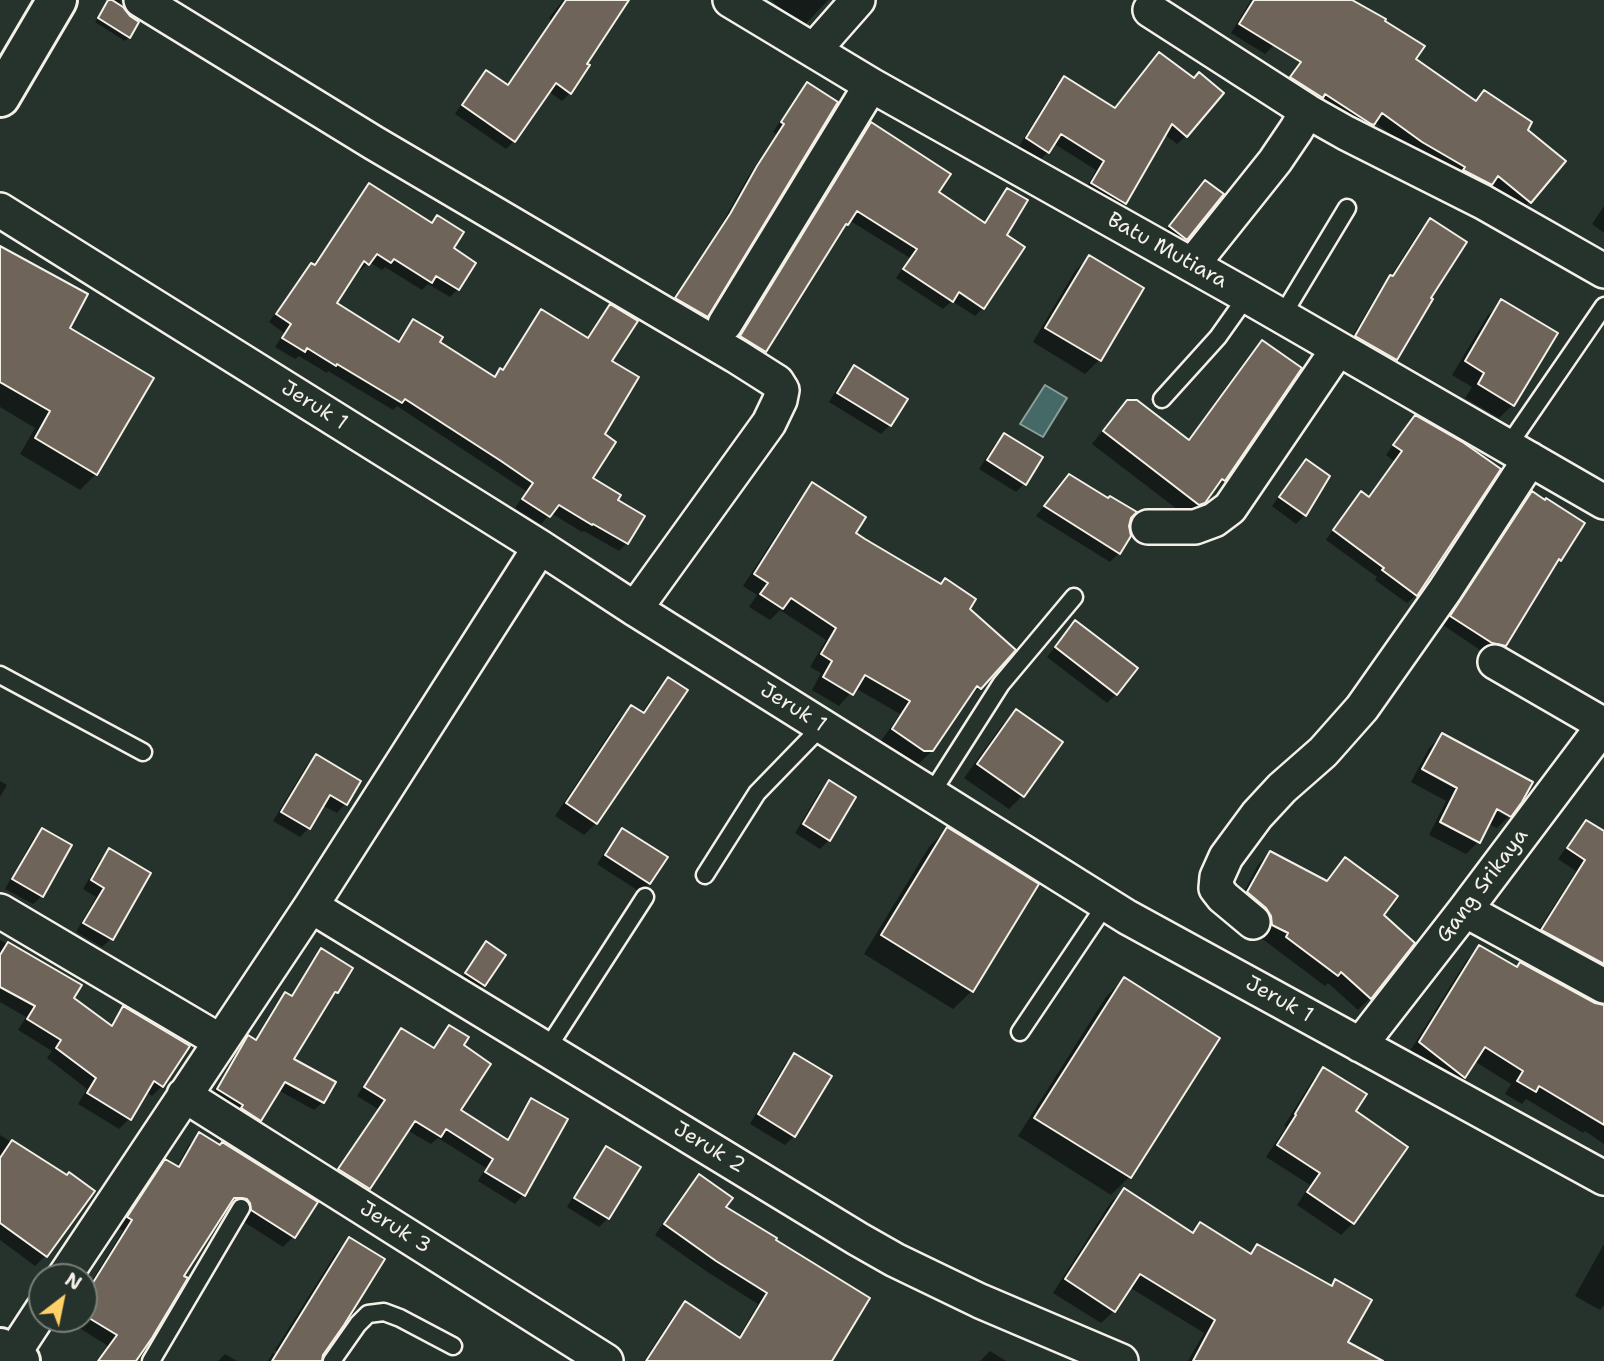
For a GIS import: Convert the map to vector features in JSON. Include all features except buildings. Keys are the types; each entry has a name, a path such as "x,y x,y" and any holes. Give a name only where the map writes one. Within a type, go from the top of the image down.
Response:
{"street":[{"path":"0,97 57,0"},
{"path":"141,0 776,382 782,390 769,423 635,609"},
{"name":"Batu Mutiara","path":"730,0 872,85 1247,296 1604,502"},
{"path":"814,50 858,0"},
{"path":"1150,10 1307,111 1483,202 1604,271"},
{"path":"725,324 872,85"},
{"path":"1192,265 1275,161 1307,111"},
{"name":"Jeruk 1","path":"0,210 1127,917 1604,1178"},
{"path":"1148,527 1195,527 1214,520 1230,508 1338,349"},
{"path":"1253,922 1216,888 1217,877 1226,858 1257,815 1282,788 1323,752 1362,708 1445,590 1519,452"},
{"path":"73,1263 312,906 540,547"},
{"path":"1495,662 1604,725"},
{"name":"Gang Srikaya","path":"1360,1045 1604,725"},
{"name":"Jeruk 2","path":"312,906 895,1260 980,1301 1121,1361"},
{"path":"1465,910 1604,986"},
{"path":"0,911 220,1041"},
{"name":"Jeruk 3","path":"184,1095 606,1361"},
{"path":"11,1355 28,1330"}],"lane":[{"path":"1282,316 1347,208"},
{"path":"1162,398 1218,337 1247,296"},
{"path":"1519,452 1604,306"},
{"path":"931,794 1001,684 1074,597"},
{"path":"0,675 143,752"},
{"path":"705,875 757,793 822,726"},
{"path":"547,1049 645,897"},
{"path":"1020,1032 1106,904"},
{"path":"151,1361 240,1208"},
{"path":"332,1361 368,1314 384,1312 453,1346"}],"water":[{"path":"1045,385 1067,398 1043,437 1020,424"}]}
